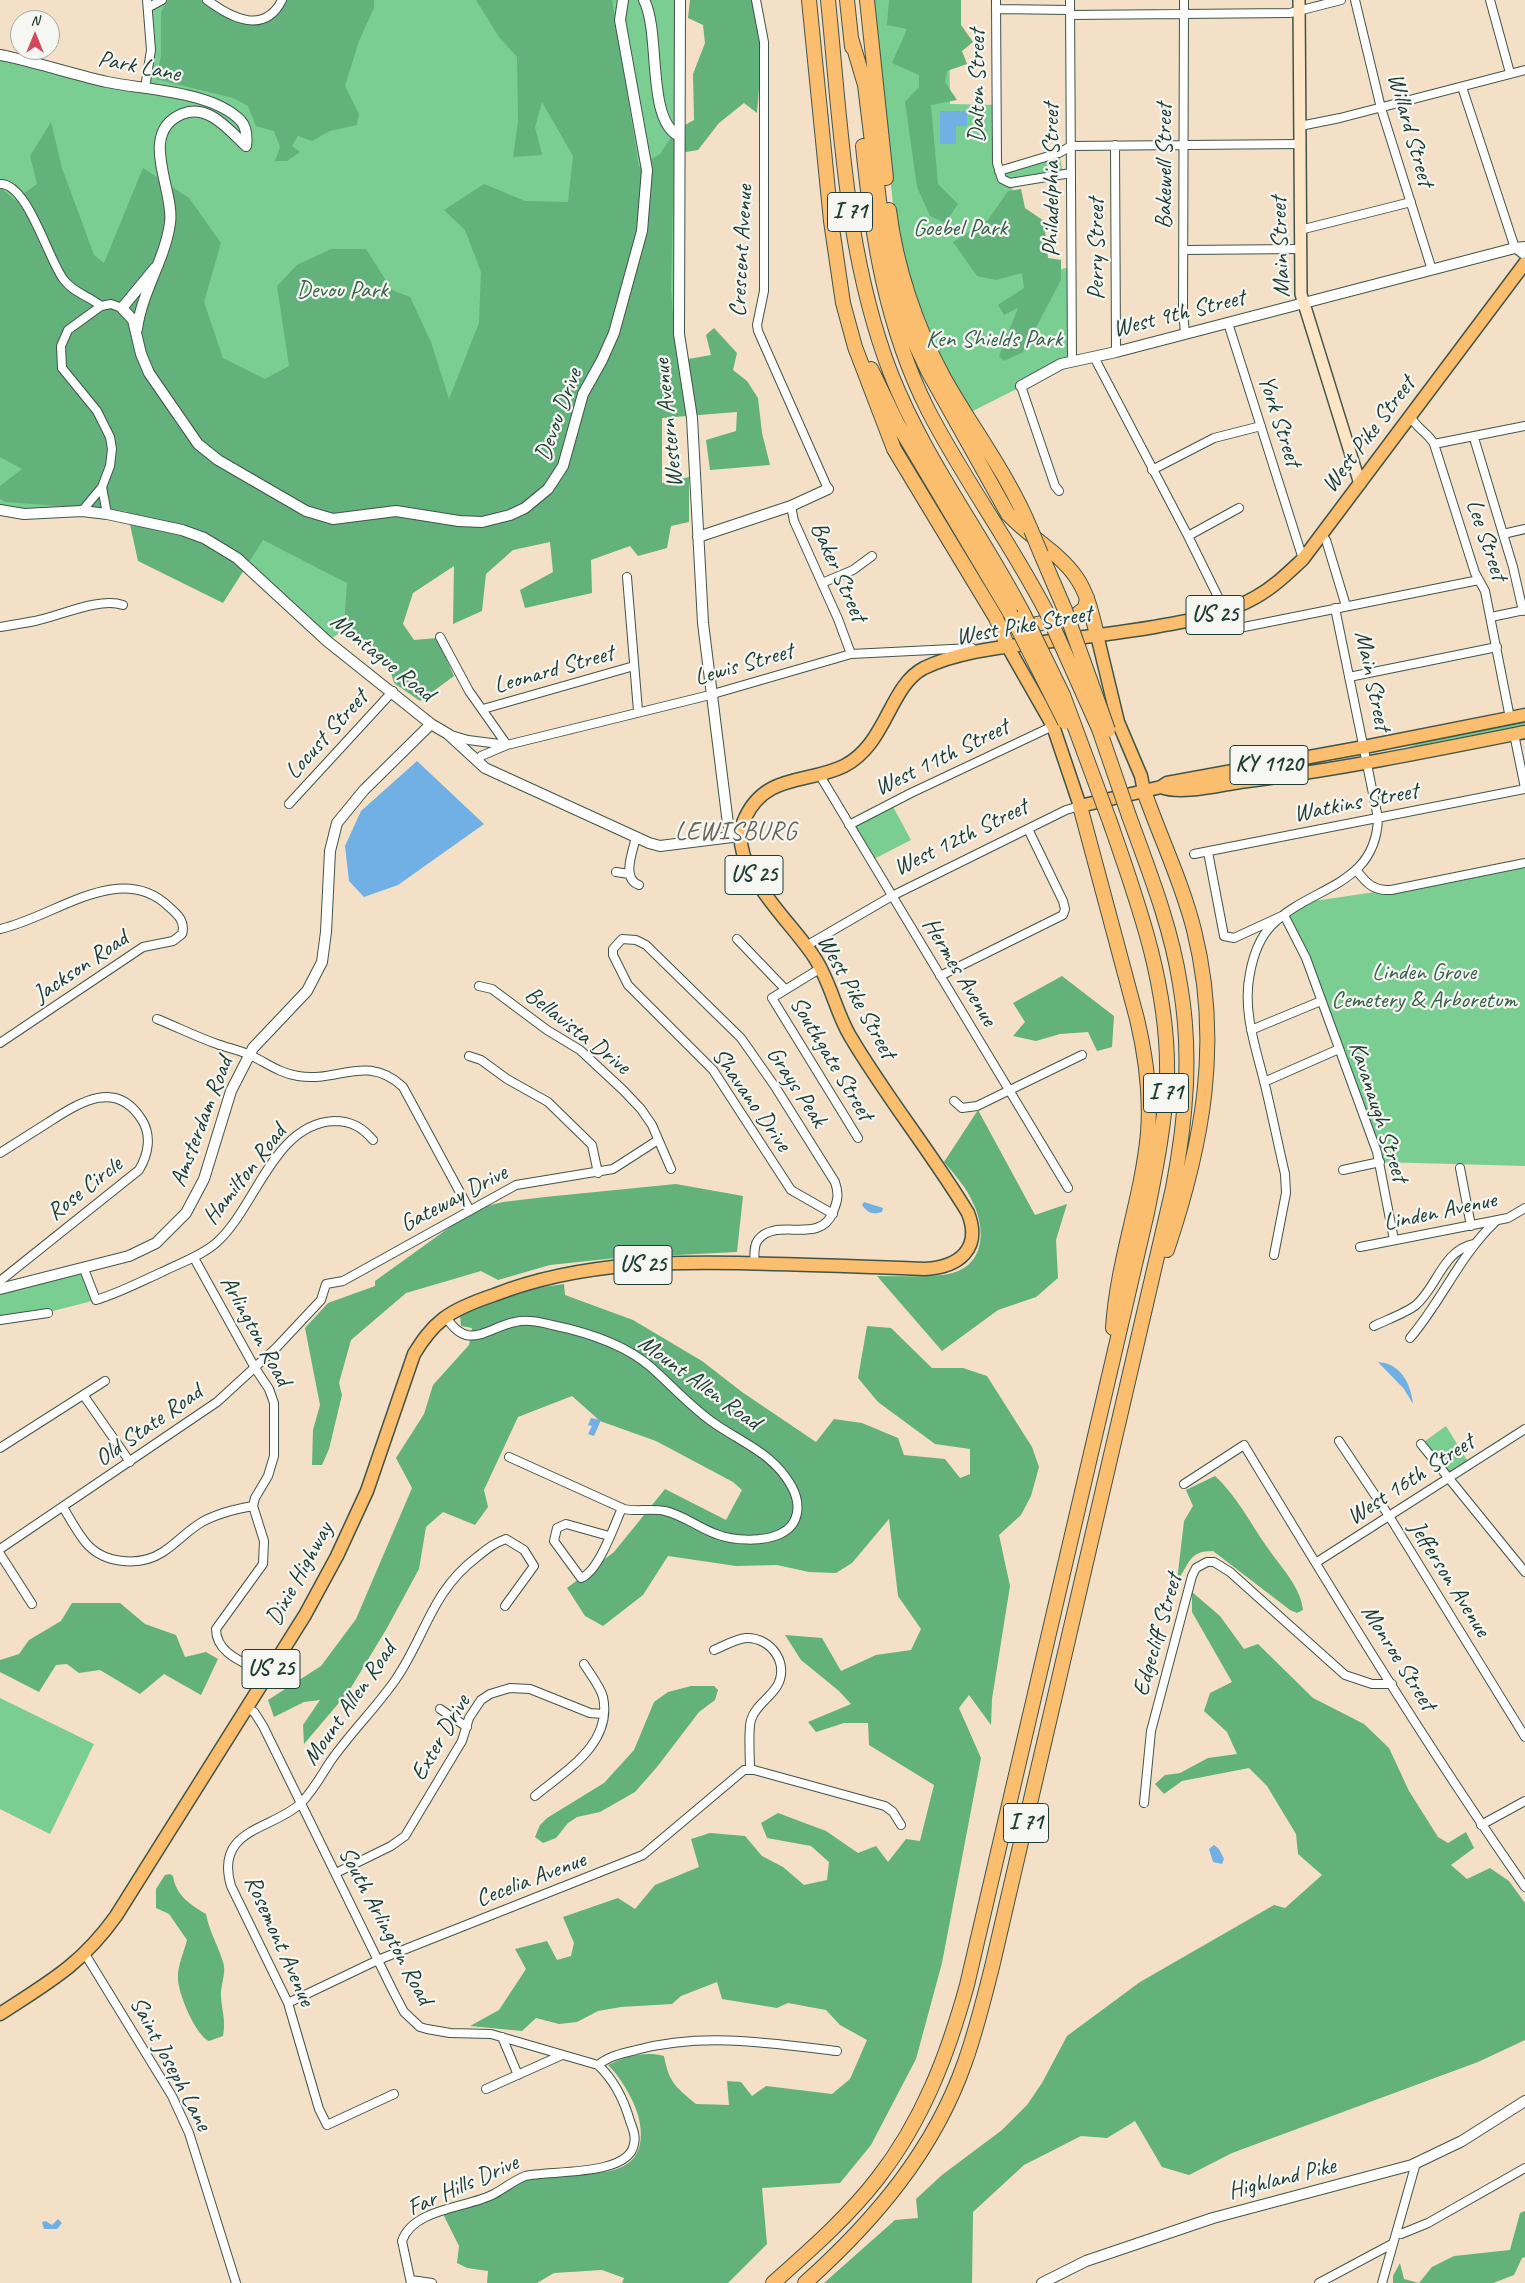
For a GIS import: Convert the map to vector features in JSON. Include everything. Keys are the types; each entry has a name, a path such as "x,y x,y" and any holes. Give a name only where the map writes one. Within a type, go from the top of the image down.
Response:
{"highway":[{"path":"808,0 836,264 891,426 910,475 996,618 1008,647"},
{"name":"I 71","path":"773,2283 836,2224 878,2178 919,2115 946,2056 966,1985 1157,1165 1167,1077 1165,1027 1155,965 1135,892 1100,792 1017,614 929,465 879,340 858,264 849,206 828,0"},
{"name":"I 71","path":"805,2283 854,2237 905,2177 932,2135 965,2063 992,1967 1143,1314 1174,1188 1181,1147 1187,1056 1183,1001 1176,964 1132,815 1099,729 1047,613 1010,547 951,452 927,408 902,347 881,278 873,237 847,0"},
{"path":"867,0 890,218 899,261 920,327 948,395"},
{"path":"851,38 864,85 883,233 892,273 914,339 974,440 1008,514 1023,531 1068,566 1077,578 1087,598 1097,635"},
{"path":"891,426 929,465"},
{"path":"974,440 1012,491 1065,610 1101,706 1132,815"},
{"path":"996,618 1004,626 1011,629 1075,616 1085,608 1087,598"},
{"path":"1143,1314 1167,1250 1193,1162 1206,1092 1208,1045 1205,985 1194,930 1177,878 1144,791"},
{"path":"1080,806 1137,1019 1144,1052 1148,1086 1148,1134 1141,1178 1114,1300 1110,1366"}],"main road":[{"name":"Main Street","path":"1299,6 1300,249 1303,302 1360,484"},
{"name":"West Pike Street","path":"532,1281 577,1270 704,1262 942,1268 958,1260 967,1250 972,1238 972,1226 968,1213 851,1038 820,968 806,946 775,909 749,868 741,850 740,836 743,820 761,796 776,785 844,766 867,750 903,689 923,669 994,648 1097,635 1192,620 1221,613 1269,589 1303,559 1525,263"},
{"path":"1097,635 1118,722 1141,776 1144,791"},
{"path":"1008,647 1053,726 1080,806"},
{"name":"KY 1120","path":"1144,791 1161,787 1167,783 1364,748 1525,715"},
{"name":"KY 1120","path":"1161,787 1170,790 1203,787 1367,763 1520,733"},
{"name":"West 12th Street","path":"1080,806 1144,791"},
{"name":"Dixie Highway","path":"0,2014 61,1975 85,1954 116,1916 247,1708 321,1586 341,1548 367,1491 414,1354 427,1334 446,1316 466,1305 532,1281"}],"street":[{"path":"145,88 151,50 148,3 162,0"},
{"path":"207,0 232,17 251,21 266,17 274,11 282,0"},
{"name":"Devou Drive","path":"155,268 122,308 133,320 137,330 141,354 149,373 198,444 218,460 306,511 333,519 396,511 459,521 482,522 510,516 536,500 555,480 563,466 583,394 602,360 614,333 642,231 647,170 620,20 623,0"},
{"path":"644,0 649,10 653,33 662,116 673,133 679,136"},
{"name":"Western Avenue","path":"680,0 679,334 692,418 703,623 728,824 732,832 740,836"},
{"name":"Crescent Avenue","path":"756,0 764,42 765,75 764,291 757,325 828,489"},
{"name":"Dalton Street","path":"996,0 997,163 1002,179 1010,183 1071,172"},
{"name":"Philadelphia Street","path":"1070,0 1072,361"},
{"name":"Bakewell Street","path":"1184,0 1183,311 1186,333"},
{"path":"996,9 1184,14 1290,14 1299,6 1341,0"},
{"name":"Willard Street","path":"1355,0 1382,108 1432,270"},
{"path":"1490,0 1510,73"},
{"name":"Park Lane","path":"0,55 107,82 192,98 227,111 242,123 247,136 246,146"},
{"path":"1300,126 1382,108 1525,70"},
{"path":"1462,87 1520,248 1525,256"},
{"name":"Devou Drive","path":"137,330 139,314 162,253 170,219 170,203 160,159 160,144 166,128 173,119 187,112 203,112 217,120 246,146"},
{"path":"1070,146 1300,144"},
{"name":"Dalton Street","path":"999,171 1059,153 1070,146"},
{"name":"Perry Street","path":"1116,146 1116,352"},
{"path":"0,184 10,186 21,197 63,280 83,297 101,306"},
{"path":"1300,230 1411,202"},
{"name":"West 9th Street","path":"1021,386 1072,361 1116,352 1303,302 1520,248"},
{"path":"1183,250 1300,249"},
{"path":"82,511 102,487 110,466 112,449 110,437 97,411 62,368 60,351 62,341 68,330 101,306 111,304 122,308"},
{"name":"York Street","path":"1228,323 1303,559"},
{"path":"1094,357 1188,536 1221,613 1220,621 1229,630 1479,580"},
{"path":"1021,386 1058,491"},
{"name":"Lee Street","path":"1410,415 1413,424 1431,438 1434,444 1479,580 1485,591 1510,718"},
{"path":"1152,470 1214,438 1260,426"},
{"path":"1434,444 1474,438 1525,426"},
{"path":"1474,438 1524,610 1490,617"},
{"path":"102,487 107,514"},
{"path":"698,536 791,506 828,489"},
{"name":"Baker Street","path":"791,506 794,521 851,654"},
{"path":"1188,536 1239,508"},
{"name":"Montague Road","path":"0,510 24,514 82,511 107,514 195,534 225,549 327,641 393,691 431,724 448,734 478,762 498,775 660,846 740,836"},
{"path":"1503,534 1525,530"},
{"name":"Main Street","path":"1320,536 1326,540 1346,606"},
{"path":"822,583 853,570 872,556"},
{"path":"627,577 638,711"},
{"path":"0,627 35,621 99,604 115,603 123,605"},
{"name":"Main Street","path":"1335,608 1378,818"},
{"path":"440,637 469,691 507,745"},
{"path":"1349,677 1496,647"},
{"name":"Lewis Street","path":"478,762 481,756 507,745 712,694 851,654 994,648"},
{"name":"Leonard Street","path":"483,709 634,666"},
{"name":"Locust Street","path":"290,804 393,691"},
{"name":"Amsterdam Road","path":"0,1289 130,1256 148,1248 169,1231 186,1213 204,1179 231,1091 249,1055 259,1039 307,991 322,962 326,932 330,851 337,823 364,790 431,724"},
{"name":"West 11th Street","path":"848,825 910,793 1053,726"},
{"path":"1520,733 1525,789"},
{"name":"Lewis Street","path":"448,734 468,740 507,745"},
{"name":"Hermes Avenue","path":"819,774 1068,1188"},
{"name":"Watkins Street","path":"1194,854 1525,789"},
{"name":"West 12th Street","path":"806,946 892,896 1028,829 1080,806"},
{"path":"1274,1255 1286,1193 1264,1082 1251,1030 1248,999 1252,966 1266,933 1284,915 1300,903 1338,884 1357,871 1365,861 1376,839 1378,818"},
{"path":"940,976 1063,915 1066,909 1063,901 1028,829"},
{"path":"636,837 629,874 632,881 639,885"},
{"path":"1208,852 1224,936 1234,938 1284,915"},
{"path":"1357,871 1369,886 1382,890 1391,890 1525,863"},
{"path":"616,872 629,874"},
{"name":"Jackson Road","path":"0,930 23,923 104,890 132,887 161,899 182,920 183,930 182,934 173,941 143,947 0,1044"},
{"name":"Kavanaugh Street","path":"1284,915 1306,958 1380,1162 1394,1240"},
{"name":"Grays Peak","path":"613,949 622,939 636,940 646,946 741,1038 835,1182 838,1199 833,1214"},
{"path":"737,939 784,990 820,968"},
{"name":"Shavano Drive","path":"613,949 620,970 628,985 712,1070 791,1190 833,1214"},
{"name":"Bellavista Drive","path":"479,986 492,989 547,1030 580,1050 642,1109 671,1169"},
{"name":"Southgate Street","path":"784,990 772,998 858,1138"},
{"path":"1251,1030 1321,1001"},
{"path":"157,1019 249,1055 270,1067 299,1076 313,1078 345,1071 368,1069 394,1079 403,1087 469,1209"},
{"path":"1264,1082 1339,1050"},
{"path":"954,1101 957,1105 967,1109 989,1101 1082,1055"},
{"path":"469,1056 481,1060 507,1079 548,1102 592,1145 598,1174"},
{"name":"Rose Circle","path":"0,1153 70,1109 96,1098 114,1098 130,1106 143,1121 147,1134 148,1152 139,1170 0,1281"},
{"name":"Hamilton Road","path":"84,1269 96,1300 113,1295 194,1258 216,1244 226,1232 276,1158 298,1133 327,1122 348,1122 361,1128 373,1140"},
{"name":"Gateway Drive","path":"326,1284 343,1281 469,1209 524,1182 598,1174 625,1163 658,1140"},
{"path":"1343,1170 1380,1162"},
{"path":"1460,1168 1472,1226"},
{"name":"Linden Avenue","path":"1360,1247 1508,1218 1525,1208"},
{"path":"754,1263 755,1246 764,1235 781,1230 812,1230 830,1220 833,1214"},
{"path":"1410,1338 1423,1324 1444,1288 1474,1244 1497,1220"},
{"path":"1374,1326 1414,1306 1428,1291 1443,1267 1457,1252 1474,1244"},
{"name":"Arlington Road","path":"194,1258 272,1396 275,1428 274,1456 268,1476 255,1498 253,1506"},
{"name":"Old State Road","path":"0,1549 217,1402 255,1368 321,1300 326,1284"},
{"path":"0,1320 48,1313"},
{"name":"Mount Allen Road","path":"446,1316 452,1325 466,1336 478,1336 516,1321 533,1321 592,1335 626,1351 651,1367 687,1402 712,1422 767,1455 782,1471 798,1502 793,1524 778,1535 761,1539 718,1535 664,1510 636,1511 622,1508 509,1457"},
{"path":"0,1448 105,1381"},
{"path":"84,1396 130,1462"},
{"name":"West 16th Street","path":"1317,1562 1525,1429"},
{"name":"Jefferson Avenue","path":"1339,1441 1389,1516 1525,1737"},
{"path":"1421,1444 1525,1572"},
{"name":"Monroe Street","path":"1184,1484 1244,1445 1392,1684 1481,1824 1525,1888"},
{"path":"63,1507 86,1543 98,1553 115,1559 133,1562 147,1559 163,1552 204,1521 220,1514 253,1506 264,1541 263,1564 218,1625 217,1640 223,1649 267,1675"},
{"path":"609,1536 566,1524 557,1528 554,1541 581,1578 588,1575 597,1563 622,1508"},
{"name":"Mount Allen Road","path":"300,1804 354,1730 381,1701 399,1675 423,1625 447,1586 468,1564 494,1543 506,1539 524,1550 534,1566 505,1606"},
{"path":"0,1554 32,1604"},
{"name":"Edgecliff Street","path":"1144,1803 1148,1756 1154,1718 1188,1589 1196,1568 1203,1563 1214,1562 1230,1572 1345,1675 1372,1684 1392,1684"},
{"path":"714,1650 738,1639 758,1639 771,1647 779,1660 781,1675 777,1686 750,1720 750,1770 885,1806 893,1812 902,1825"},
{"path":"535,1796 589,1750 600,1731 603,1714 602,1695 584,1664"},
{"name":"Exter Drive","path":"336,1874 391,1846 405,1836 467,1727 469,1718 481,1700 490,1694 510,1688 530,1689 590,1713 603,1714"},
{"name":"South Arlington Road","path":"247,1708 254,1712 263,1726 404,2012 420,2026 438,2032 491,2034 598,2065"},
{"path":"440,1709 467,1727"},
{"name":"Cecelia Avenue","path":"288,2004 378,1960 643,1855 733,1778 744,1770 750,1770"},
{"path":"1481,1824 1525,1801"},
{"name":"Rosemont Avenue","path":"300,1804 242,1837 232,1851 229,1869 231,1886 288,2004 319,2109 327,2125 394,2094"},
{"name":"Saint Joseph Lane","path":"85,1954 172,2096 189,2133 236,2283"},
{"path":"502,2037 518,2075"},
{"path":"598,2065 616,2055 641,2048 718,2039 837,2051"},
{"path":"486,2088 562,2055"},
{"name":"Far Hills Drive","path":"411,2282 403,2253 402,2241 407,2231 419,2221 494,2194 524,2176 605,2168 621,2161 630,2153 635,2135 628,2114 613,2082 598,2065"},
{"name":"Highland Pike","path":"1042,2283 1086,2261 1212,2218 1332,2188 1416,2163 1462,2140 1525,2100"},
{"path":"1382,2283 1416,2163"},
{"path":"1401,2234 1428,2223 1525,2168"},
{"path":"1318,2283 1392,2244"},
{"path":"411,2282 432,2283"}],"green space":[{"name":"Devou Park","path":"162,0 207,0 232,17 266,17 282,0 680,0 679,322 686,382 587,432 454,563 327,641 237,558 107,514 0,510 0,55 10,57 10,60 22,60 144,88 150,62 149,7"},
{"path":"168,0 207,0 232,17 266,17 282,0 374,0 374,8 359,41 345,86 359,114 357,125 330,131 312,141 298,136 292,146 300,152 287,161 275,161 280,147 274,131 256,126 248,106 233,98 156,79 161,56 161,12"},
{"name":"Devou Park","path":"476,0 612,0 639,167 660,154 676,130 694,120 693,74 705,43 703,25 688,18 690,0 753,0 761,33 761,65 757,113 744,103 719,123 698,150 674,154 671,290 677,361 711,355 706,335 714,328 737,353 733,370 747,381 758,398 762,433 770,465 710,470 706,440 736,431 737,412 662,418 662,483 689,477 689,522 671,526 667,548 638,556 630,546 591,560 592,593 525,608 520,590 553,572 550,542 513,550 486,574 482,611 453,624 454,566 413,593 403,624 414,640 437,638 454,676 420,701 394,683 388,662 344,627 347,583 263,540 223,603 138,561 127,511 5,502 0,499 0,486 22,469 0,457 0,190 2,189 15,200 37,184 30,156 51,122 62,168 94,255 104,263 143,168 189,198 221,243 204,302 223,358 265,379 289,366 277,286 297,265 331,249 366,249 392,290 410,297 431,342 449,399 479,323 481,272 465,230 444,210 484,184 525,201 568,202 573,156 542,102 535,127 542,155 513,157 518,121 517,57 499,37"},
{"name":"Goebel Park","path":"871,0 949,0 950,104 997,105 997,163 1002,169 1059,153 1063,173 1011,184 1034,275 1071,267 1072,361 969,413 935,351 908,278 894,213"},
{"path":"889,0 961,0 961,25 973,42 962,51 967,64 947,71 945,82 957,100 931,105 938,184 958,204 945,223 930,216 917,187 905,102 919,87 919,75 892,63 907,29 887,25"},
{"path":"1021,189 1025,208 1044,221 1048,258 1061,260 1061,280 1023,352 1004,361 999,356 1018,308 1004,315 998,305 1024,288 1022,273 996,280 977,276 953,242 988,220 1008,191"},
{"path":"1525,720 1525,725 1406,748 1434,738"},
{"path":"891,803 911,840 870,861 849,825"},
{"name":"Linden Grove Cemetery & Arboretum","path":"1525,863 1525,1166 1380,1162 1329,1020 1284,915 1300,903 1396,889"},
{"path":"1062,976 1114,1016 1112,1047 1097,1051 1088,1032 1060,1034 1036,1041 1013,1036 1025,1022 1013,1003"},
{"path":"978,1110 1035,1215 1067,1204 1056,1240 1058,1278 1036,1297 998,1310 942,1351 877,1276 942,1275 956,1272 974,1259 981,1238 978,1215 960,1181 944,1162"},
{"path":"676,1184 743,1196 737,1252 616,1258 550,1265 498,1280 481,1271 406,1293 351,1340 339,1383 342,1395 329,1449 322,1465 312,1465 313,1430 320,1405 305,1328 328,1303 375,1286 375,1281 475,1209 503,1202"},
{"path":"84,1269 96,1300 45,1313 0,1320 0,1289"},
{"path":"564,1284 565,1295 633,1320 702,1361 742,1392 816,1442 834,1419 862,1423 898,1438 904,1455 945,1459 960,1478 970,1474 970,1449 935,1444 878,1402 858,1378 867,1326 891,1328 932,1368 963,1368 987,1376 1032,1447 1039,1467 1031,1496 1021,1515 999,1535 1010,1586 992,1699 991,1725 969,1695 959,1708 981,1758 942,1963 916,2059 871,2145 840,2183 762,2188 767,2244 728,2283 622,2283 624,2278 602,2270 554,2273 537,2283 487,2283 488,2271 467,2268 457,2263 459,2246 443,2214 491,2200 534,2177 605,2172 621,2167 633,2159 640,2145 639,2117 628,2092 608,2065 615,2062 643,2054 664,2056 668,2072 674,2084 696,2104 729,2105 727,2081 741,2082 752,2096 766,2086 832,2094 850,2079 867,2040 840,2025 826,2010 788,2003 777,2008 722,1999 717,1982 681,1996 672,2004 621,2007 598,2011 577,2022 559,2024 536,2018 522,2031 470,2026 499,2010 526,1969 515,1949 547,1941 557,1960 571,1956 574,1943 563,1917 618,1898 635,1909 655,1885 699,1867 691,1839 710,1833 745,1836 762,1856 783,1867 804,1885 827,1880 829,1862 811,1846 767,1838 761,1823 778,1813 826,1831 858,1853 876,1846 888,1862 906,1839 920,1841 934,1785 869,1745 868,1723 844,1723 816,1732 808,1722 851,1704 839,1691 801,1660 785,1635 822,1638 841,1671 876,1655 911,1650 921,1629 898,1596 889,1519 852,1563 836,1573 809,1572 777,1565 736,1566 668,1556 643,1595 603,1626 585,1616 567,1588 614,1552 665,1489 726,1520 742,1490 733,1482 656,1441 600,1421 572,1396 518,1417 484,1490 488,1507 475,1525 443,1512 426,1527 419,1569 387,1628 349,1691 304,1744 303,1725 320,1700 304,1702 274,1717 268,1700 321,1666 356,1619 412,1488 396,1458 424,1414 433,1385 469,1345 472,1328 461,1326 460,1315 528,1289"},
{"path":"1446,1426 1470,1465 1449,1479 1421,1444"},
{"path":"1215,1476 1237,1501 1289,1577 1298,1593 1303,1610 1297,1613 1290,1610 1213,1551 1199,1553 1194,1556 1177,1581 1184,1521 1193,1506 1186,1490"},
{"path":"1192,1592 1220,1616 1244,1649 1258,1644 1313,1698 1364,1724 1389,1748 1409,1791 1438,1837 1448,1843 1466,1832 1474,1848 1451,1865 1467,1879 1490,1868 1509,1881 1525,1903 1525,2040 1478,2062 1232,2153 1189,2175 1162,2167 1135,2121 1107,2138 1081,2136 1024,2165 973,2212 972,2283 824,2283 895,2220 918,2218 916,2199 942,2175 1002,2130 1027,2105 1042,2083 1067,2036 1140,1982 1274,1905 1285,1908 1322,1875 1298,1854 1296,1834 1267,1786 1249,1768 1182,1781 1164,1794 1155,1784 1165,1775 1180,1773 1208,1758 1237,1754 1227,1732 1204,1711 1210,1693 1232,1682 1192,1612"},
{"path":"72,1603 120,1603 145,1624 176,1635 185,1657 206,1652 218,1659 201,1695 164,1674 140,1694 100,1670 79,1673 67,1664 56,1665 39,1692 0,1672 0,1660 19,1654 29,1640 61,1621"},
{"path":"691,1686 714,1686 718,1690 715,1700 699,1712 657,1767 635,1792 600,1812 577,1817 568,1823 556,1838 543,1843 535,1837 540,1825 547,1818 604,1783 634,1750 654,1702 668,1692"},
{"path":"0,1698 94,1744 50,1834 0,1809"},
{"path":"170,1874 173,1876 180,1894 194,1907 206,1914 224,1966 221,1993 224,2021 223,2036 209,2041 193,2023 184,2003 179,1985 179,1970 187,1940 169,1914 156,1908 156,1889 165,1875"},
{"path":"1525,2211 1525,2257 1522,2258 1514,2275 1493,2283 1419,2283 1432,2267 1454,2256 1510,2250 1520,2213"},
{"path":"1400,2263 1404,2279 1419,2283 1393,2283 1393,2276"}],"water":[{"path":"940,111 967,111 967,126 956,126 956,144 940,144"},
{"path":"417,761 484,824 398,885 364,897 349,881 345,846 361,811"},
{"path":"864,1202 883,1208 882,1212 868,1212 862,1205"},
{"path":"1378,1362 1392,1366 1403,1376 1410,1389 1413,1404 1404,1389"},
{"path":"591,1418 601,1420 594,1436 588,1434 592,1426 588,1425"},
{"path":"1214,1845 1219,1849 1224,1859 1222,1864 1213,1862 1209,1849"},
{"path":"58,2219 62,2223 57,2229 44,2229 42,2222 46,2221 52,2225"}],"district":[{"name":"LEWISBURG","path":"736,832"}],"park label":[{"name":"Ken Shields Park","path":"994,340"}]}
